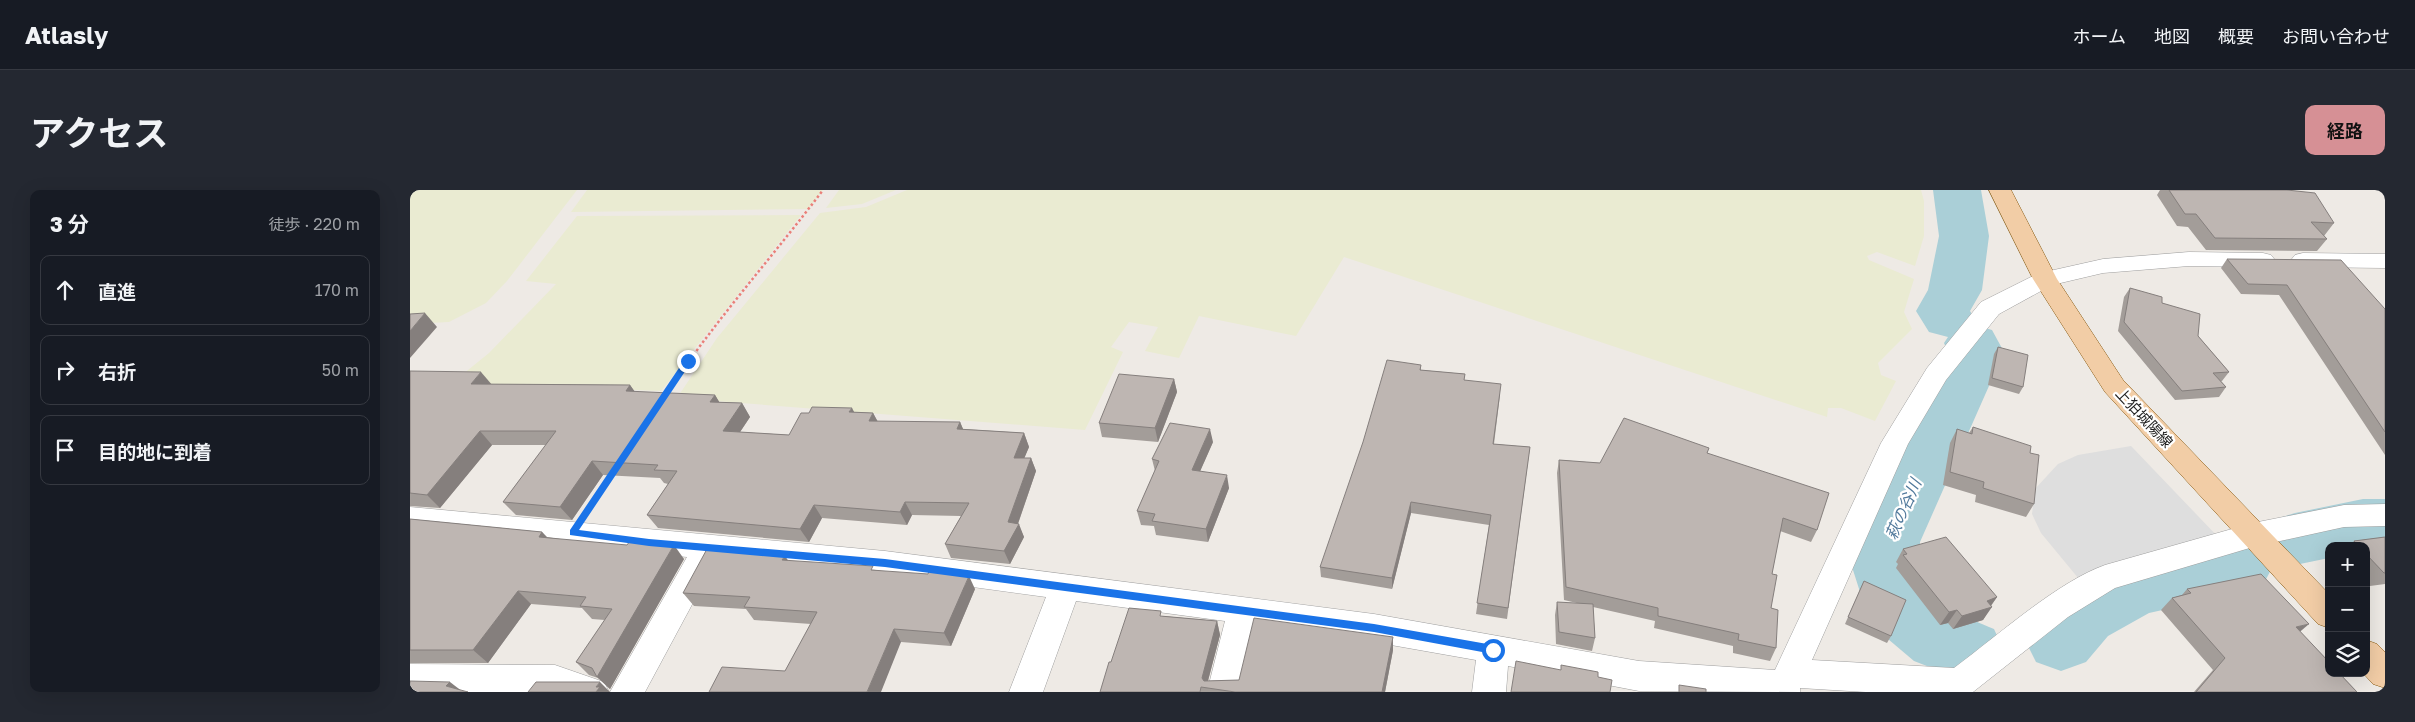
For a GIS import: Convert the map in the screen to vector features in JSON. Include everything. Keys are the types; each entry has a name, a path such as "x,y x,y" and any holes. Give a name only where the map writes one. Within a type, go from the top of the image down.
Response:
{"main road":[{"name":"上狛城陽線","path":"2000,190 2045,279 2114,386 2325,611"},
{"path":"2370,658 2385,674"}],"street":[{"path":"1786,683 1896,443 1936,374 1990,308 2045,279 2103,266 2190,259 2385,261"},
{"path":"410,518 885,563 1066,586 1374,628 1639,676 1786,683 1960,683 2057,608 2105,578 2253,535 2344,516 2385,515"},
{"path":"627,692 708,547"},
{"path":"1026,692 1066,586"},
{"path":"1224,692 1244,610"},
{"path":"1489,692 1493,650"},
{"path":"410,679 555,680 592,692"}],"path":[{"path":"661,402 688,361 778,250 822,190"},
{"path":"573,533 617,467"}],"green space":[{"path":"410,190 577,190 507,281 486,303 449,322 410,324"},
{"path":"587,190 823,190 808,209 571,212"},
{"path":"839,190 896,190 862,204 826,208"},
{"path":"907,190 1921,190 1924,201 1924,236 1915,266 1877,252 1867,256 1869,260 1914,279 1904,312 1912,329 1878,363 1881,375 1896,381 1875,421 1841,408 1828,408 1827,417 1344,257 1296,336 1199,316 1179,358 1145,351 1158,327 1129,322 1111,347 1123,352 1085,430 677,398 717,338 820,213 866,207"},
{"path":"801,215 661,391 452,383 489,353 556,284 526,281 577,216"}],"shaded area":[{"path":"2131,446 2219,538 2079,579 2041,533 2032,514 2035,489 2058,464 2078,455"}],"building":[{"path":"2169,190 2287,190 2315,193 2334,223 2311,222 2327,239 2215,238 2196,214 2185,214"},
{"path":"2227,259 2341,260 2385,309 2385,432 2287,285 2248,284"},
{"path":"2130,288 2162,297 2162,303 2200,314 2198,336 2229,372 2213,373 2226,387 2182,391 2124,322"},
{"path":"425,313 410,331 410,314"},
{"path":"1998,347 2028,355 2023,387 1992,378"},
{"path":"1387,360 1421,365 1420,370 1465,374 1464,380 1501,384 1493,444 1530,447 1508,608 1477,603 1491,515 1411,502 1392,578 1320,567 1363,442"},
{"path":"410,371 481,372 471,384 630,385 626,391 715,395 710,402 742,403 723,431 789,435 801,413 809,413 812,407 852,408 849,412 873,413 869,421 960,422 957,429 1024,433 1014,458 1031,458 1008,522 1019,524 1004,551 945,544 969,503 905,502 900,512 814,505 800,529 647,515 677,471 654,470 658,465 592,461 560,507 503,502 556,431 480,431 427,495 410,493"},
{"path":"1119,374 1174,379 1155,428 1099,423"},
{"path":"1624,418 1709,448 1707,453 1829,493 1817,530 1783,518 1772,574 1777,575 1771,608 1778,610 1776,648 1738,640 1739,634 1658,616 1658,608 1566,587 1559,460 1600,463"},
{"path":"1170,423 1210,429 1192,470 1227,475 1206,529 1152,521 1155,514 1137,511 1159,461 1152,459"},
{"path":"1973,427 2031,446 2030,453 2039,455 2034,504 1983,488 1984,482 1950,472 1957,429 1972,434"},
{"path":"410,519 542,532 539,537 627,545 630,541 674,545 597,677 592,668 576,662 612,609 580,606 586,597 518,591 473,650 410,650"},
{"path":"1946,537 1997,597 1987,601 1992,607 1962,616 1957,610 1949,612 1903,555 1907,554 1903,549"},
{"path":"2385,537 2385,573 2370,558 2370,542 2354,541"},
{"path":"707,549 785,556 782,560 873,566 871,570 928,574 929,571 969,576 944,633 894,629 867,692 709,692 722,667 785,671 817,612 744,607 750,597 683,593"},
{"path":"2261,574 2309,624 2296,627 2325,658 2325,677 2343,677 2357,692 2196,692 2225,658 2172,598 2191,593 2187,589"},
{"path":"1864,581 1906,600 1891,636 1848,617"},
{"path":"1557,602 1593,604 1595,638 1559,632"},
{"path":"1129,608 1161,611 1160,616 1217,621 1202,678 1204,681 1239,680 1254,618 1393,637 1382,692 1235,692 1201,687 1200,692 1100,692"},
{"path":"1516,661 1561,670 1561,665 1598,672 1598,677 1612,680 1610,692 1511,692"},
{"path":"410,681 450,682 446,686 468,692 410,692"},
{"path":"536,682 600,682 596,687 600,687 596,692 528,692"},
{"path":"1679,685 1706,689 1706,692 1679,692"}],"waterway":[{"name":"萩の谷川","path":"1948,319 1943,311 1955,290 1964,236 1957,190"},
{"name":"萩の谷川","path":"1968,651 1939,639 1913,618 1895,592 1887,570 1887,542 1976,352 1972,343"},
{"name":"萩の谷川","path":"2295,539 2363,525 2385,525"},
{"name":"萩の谷川","path":"2061,640 2083,615 2133,588 2239,566"}],"route":[{"path":"688,361 573,533 649,542 885,563 1374,628 1493,650"}]}
